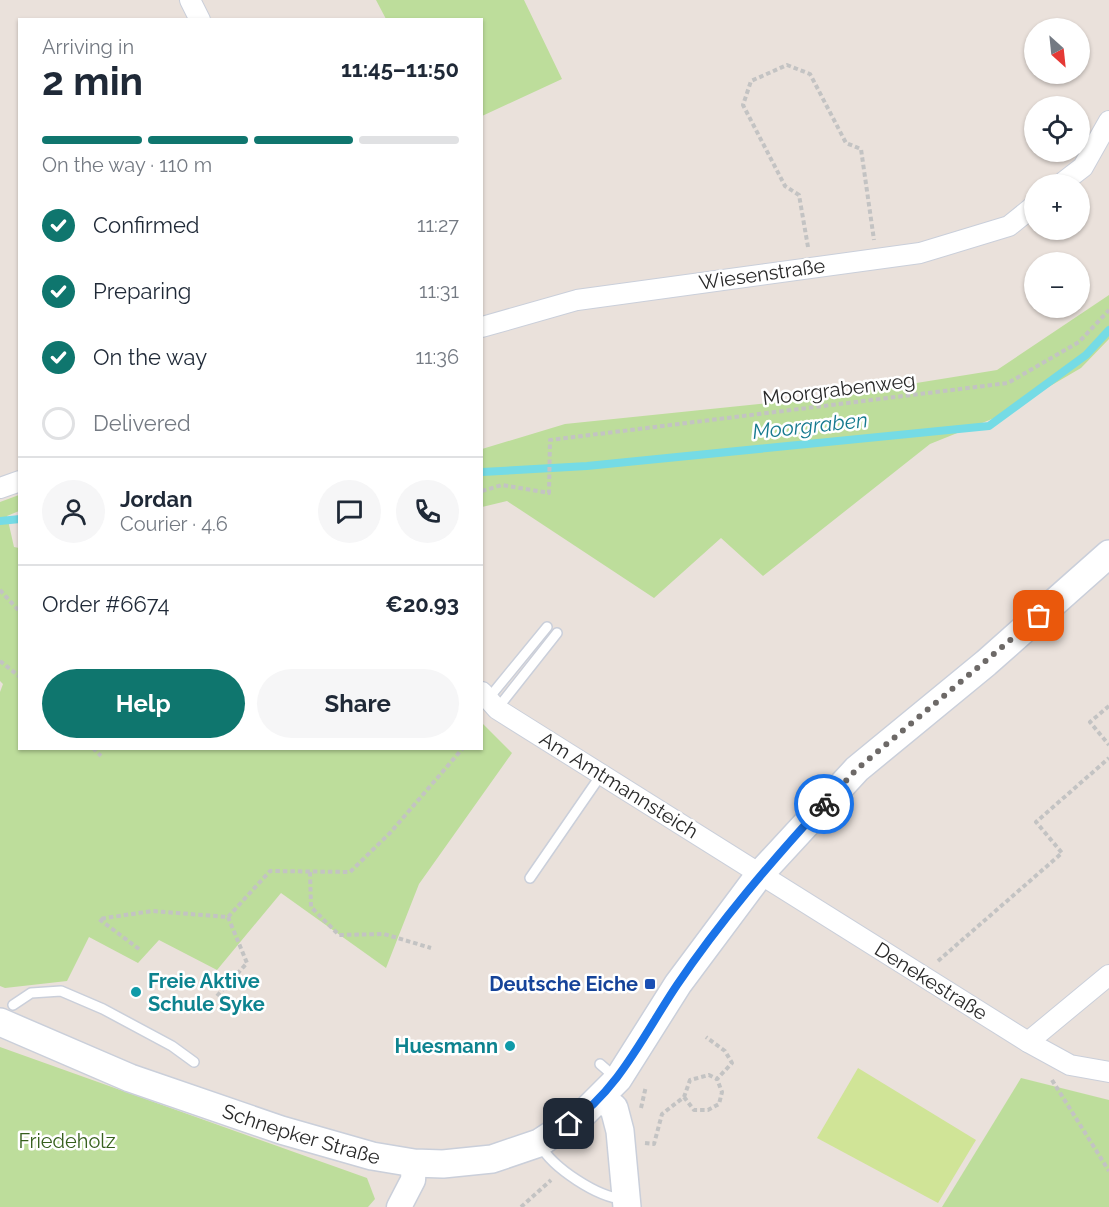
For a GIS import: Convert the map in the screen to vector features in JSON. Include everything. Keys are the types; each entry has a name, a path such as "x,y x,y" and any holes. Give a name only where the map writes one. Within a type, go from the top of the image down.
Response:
{"main road":[{"name":"Schnepker Straße","path":"7,1013 130,1078 280,1130 372,1155 414,1163 443,1164 492,1159 538,1143 582,1115 760,873 857,769 986,663 1109,554"},
{"path":"606,1080 620,1131 627,1203"}],"street":[{"path":"190,0 199,18"},
{"path":"1074,174 1083,167 1109,121"},
{"name":"Wiesenstraße","path":"483,327 577,300 920,253 1009,226 1024,214"},
{"path":"0,488 18,482"},
{"name":"Am Amtmannsteich","path":"489,700 601,775 760,873"},
{"name":"Denekestraße","path":"760,873 1028,1042 1070,1065 1109,1072"},
{"path":"1028,1042 1109,975"},
{"path":"399,1207 413,1180 414,1163"}],"lane":[{"path":"489,700 547,627"},
{"path":"489,700 556,633"},
{"path":"530,878 601,775"},
{"path":"7,1013 31,993 61,991 152,1035 194,1062"},
{"path":"538,1143 547,1158 563,1170 606,1196 627,1203"}],"path":[{"path":"811,267 799,195 785,186 743,105 751,81 787,65 810,74 846,143 861,149 876,259"},
{"name":"Moorgrabenweg","path":"483,491 502,485 549,493 550,440 1008,383 1079,342 1109,310"},
{"path":"0,590 18,610"},
{"path":"0,661 18,675"},
{"path":"1109,706 1090,722 1109,745"},
{"path":"95,750 101,756"},
{"path":"228,917 270,871 350,872 390,833 461,750"},
{"path":"922,975 1062,853 1036,822 1109,758"},
{"path":"310,872 311,907 339,935 384,934 431,948"},
{"path":"139,949 99,919 152,911 228,917"},
{"path":"217,996 247,963 228,917"},
{"path":"706,1037 725,1051 732,1063 717,1079"},
{"path":"1028,1042 1109,1171"},
{"path":"642,1096 650,1074"},
{"path":"639,1143 654,1144 662,1114 684,1097 690,1080 709,1076 717,1079 722,1092 719,1104 708,1110 694,1110 684,1097"},
{"path":"521,1207 563,1170"}],"green space":[{"path":"376,0 524,0 562,79 483,116 483,18 385,18"},
{"path":"1109,295 1109,339 1081,368 997,417 930,444 763,576 721,538 654,598 507,501 483,507 483,449 565,424 836,396 997,370 1075,318 1090,318 1090,308"},
{"path":"18,495 18,511 7,516 14,547 18,548 18,750 483,750 483,724 512,753 419,884 386,968 281,893 217,970 159,940 138,963 89,937 67,981 5,988 0,986 0,692 3,684 0,681 0,502"},
{"name":"Friedeholz","path":"0,1047 367,1178 375,1199 368,1207 0,1207"},
{"path":"858,1068 976,1140 938,1203 817,1138"},
{"path":"1021,1078 1109,1100 1109,1207 942,1207"}],"waterway":[{"name":"Moorgraben","path":"483,472 587,466 989,426 1086,355 1109,330"},
{"name":"Moorgraben","path":"0,521 18,519"}],"way so far":[{"path":"824,804 857,769 986,663 1039,616"}],"place":[{"name":"Deutsche Eiche","path":"650,984"},
{"name":"Freie Aktive Schule Syke","path":"136,992"},
{"name":"Huesmann","path":"510,1046"}],"route":[{"path":"569,1124 602,1098 618,1079 678,984 760,873 824,804"}]}
